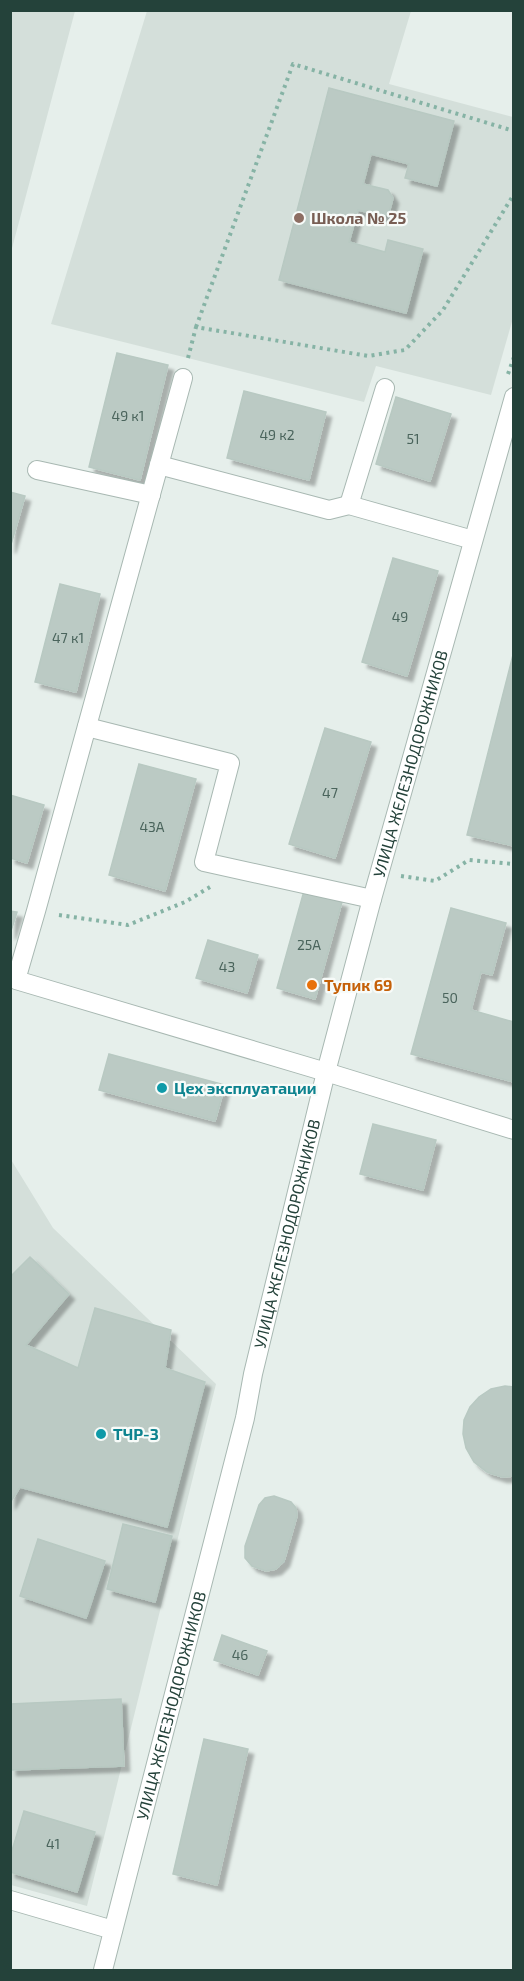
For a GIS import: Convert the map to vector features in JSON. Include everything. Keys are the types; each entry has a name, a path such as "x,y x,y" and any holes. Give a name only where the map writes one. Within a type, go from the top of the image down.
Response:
{"street":[{"path":"183,378 16,980 513,1130"},
{"path":"349,505 385,388"},
{"name":"УЛИЦА ЖЕЛЕЗНОДОРОЖНИКОВ","path":"103,1971 245,1418 253,1374 326,1072 372,899 513,397"},
{"path":"159,465 329,510 349,505 473,540"},
{"path":"37,470 151,495"},
{"path":"87,727 230,763 204,862 372,899"},
{"path":"10,1900 113,1930"}],"path":[{"path":"183,378 196,327 293,64 513,132"},
{"path":"196,327 368,357 405,350 443,310 513,194"}],"shaded area":[{"path":"10,11 75,11 11,252"},
{"name":"Школа № 25","path":"147,11 411,11 389,84 513,117 513,318 491,395 376,366 364,402 51,324"},
{"path":"10,1158 53,1228 216,1384 87,1906 11,1885"}],"building":[{"path":"329,88 454,121 437,186 405,178 409,164 371,154 363,184 388,190 393,198 389,213 383,216 358,210 349,242 385,252 388,240 423,249 406,313 279,280"},
{"path":"117,353 168,365 140,480 89,467"},
{"path":"244,391 326,412 309,480 227,458"},
{"path":"396,397 451,414 430,481 376,464"},
{"path":"10,492 25,496 10,548"},
{"path":"393,558 438,571 407,676 362,662"},
{"path":"60,584 100,594 76,692 35,682"},
{"path":"514,651 514,846 467,835"},
{"path":"325,728 371,742 335,858 289,844"},
{"path":"139,764 196,779 165,891 109,875"},
{"path":"10,795 44,805 27,863 10,858"},
{"path":"304,891 342,902 315,999 277,988"},
{"path":"451,908 506,923 492,975 481,972 471,1010 514,1022 514,1082 411,1054"},
{"path":"10,911 17,912 10,934"},
{"path":"208,940 258,955 247,993 196,978"},
{"name":"Цех эксплуатации","path":"109,1054 225,1085 215,1121 99,1090"},
{"path":"373,1124 436,1140 423,1190 360,1174"},
{"name":"ТЧР-3","path":"30,1257 69,1294 26,1345 78,1368 95,1308 171,1330 165,1368 205,1382 167,1527 20,1487 10,1503 10,1277"},
{"path":"514,1387 514,1476 502,1477 487,1472 474,1462 466,1448 463,1434 464,1420 470,1407 491,1389"},
{"path":"274,1496 291,1502 296,1508 297,1516 284,1561 276,1569 266,1571 252,1566 245,1558 245,1546 259,1505 265,1498"},
{"path":"123,1524 172,1536 155,1602 107,1589"},
{"path":"38,1539 105,1561 86,1618 20,1596"},
{"path":"222,1635 267,1651 258,1675 214,1660"},
{"path":"121,1699 124,1766 11,1770 10,1704"},
{"path":"204,1739 248,1749 217,1885 173,1874"},
{"path":"24,1811 95,1832 77,1892 10,1872 10,1857"}],"place":[{"name":"Школа № 25","path":"299,218"},
{"name":"Тупик 69","path":"312,985"},
{"name":"Цех эксплуатации","path":"162,1088"},
{"name":"ТЧР-3","path":"101,1434"}]}
